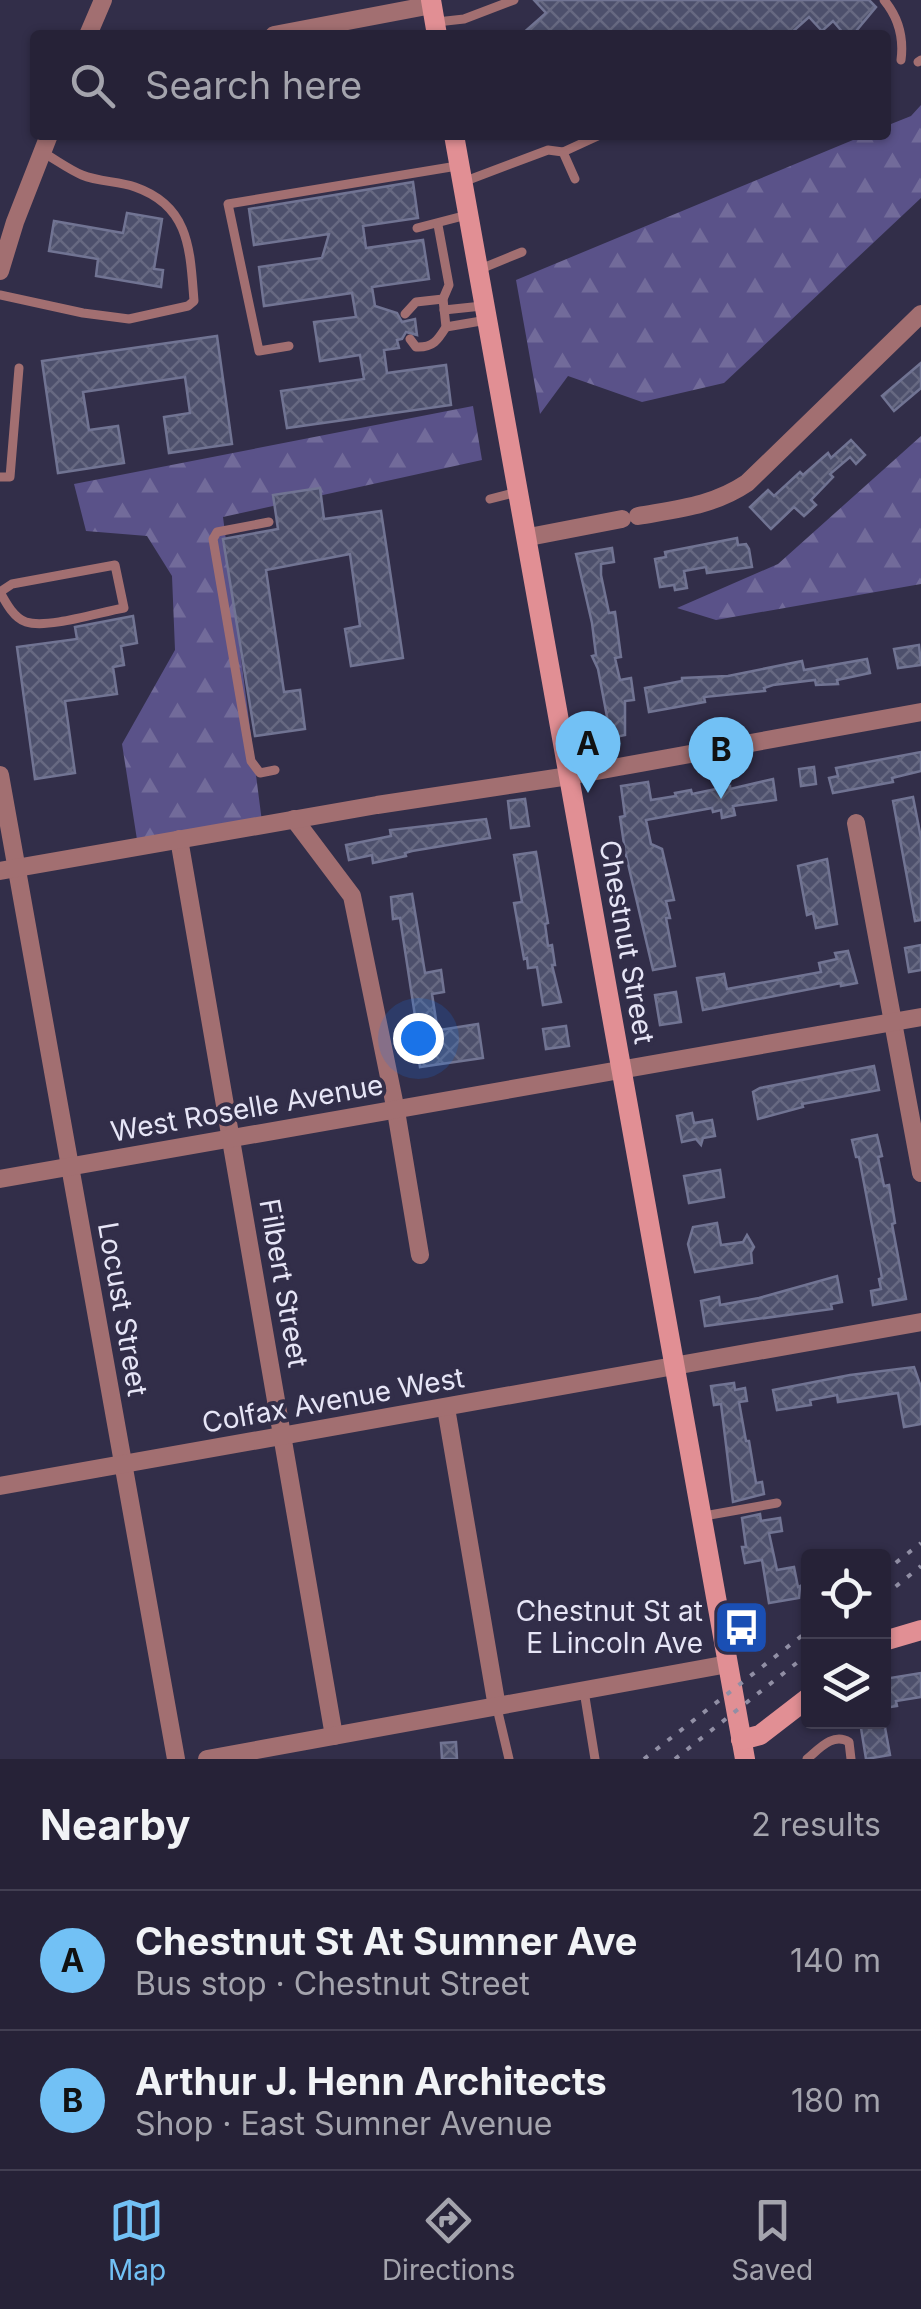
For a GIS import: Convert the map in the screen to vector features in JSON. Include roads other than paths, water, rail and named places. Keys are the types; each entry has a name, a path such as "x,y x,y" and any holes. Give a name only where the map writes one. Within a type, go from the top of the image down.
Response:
{"street":[{"path":"90,30 103,0"},
{"path":"316,30 433,16"},
{"name":"Chestnut Street","path":"455,140 743,1750"},
{"path":"0,271 45,144"},
{"path":"528,537 724,499 921,314"},
{"path":"8,869 569,776 921,712"},
{"name":"Locust Street","path":"0,775 8,869 70,1166 176,1759"},
{"path":"294,819 352,896 396,1111 420,1255"},
{"path":"856,823 921,1173"},
{"name":"Filbert Street","path":"179,839 334,1736"},
{"name":"West Roselle Avenue","path":"0,1178 921,1017"},
{"name":"Colfax Avenue West","path":"0,1486 921,1322"},
{"path":"446,1408 497,1707"},
{"path":"891,1639 921,1630"},
{"path":"207,1759 728,1664"},
{"path":"743,1750 801,1703"}],"lane":[{"path":"433,16 464,19 514,0"},
{"path":"884,0 899,22 901,60"},
{"path":"290,346 259,351 228,204 461,174 548,150 562,152 589,140"},
{"path":"0,295 128,319 192,303 185,231 176,214 159,197 133,186 85,177 45,144"},
{"path":"562,152 575,178"},
{"path":"417,228 469,215"},
{"path":"438,225 449,285 443,304 446,328"},
{"path":"478,270 522,252"},
{"path":"405,314 416,302 486,313"},
{"path":"410,340 416,347 426,347 435,343 446,328 486,313"},
{"path":"0,477 10,477 19,368"},
{"path":"490,499 520,492"},
{"path":"269,522 217,532 213,540 251,761 260,773 275,770"},
{"path":"114,564 124,608 43,624 24,622 12,612 0,592 12,584 114,564"},
{"path":"702,1516 777,1502"},
{"path":"584,1691 595,1759"},
{"path":"497,1707 509,1759"},
{"path":"808,1759 832,1739 844,1738 849,1742 851,1759"}],"railway":[{"path":"891,1567 921,1543"},
{"path":"891,1590 921,1566"},
{"path":"644,1759 801,1636"},
{"path":"675,1759 801,1660"}],"place":[{"name":"Chestnut St At Sumner Ave","path":"588,793"},
{"name":"Arthur J. Henn Architects","path":"721,799"},
{"name":"Chestnut St at E Lincoln Ave","path":"742,1627"}]}
